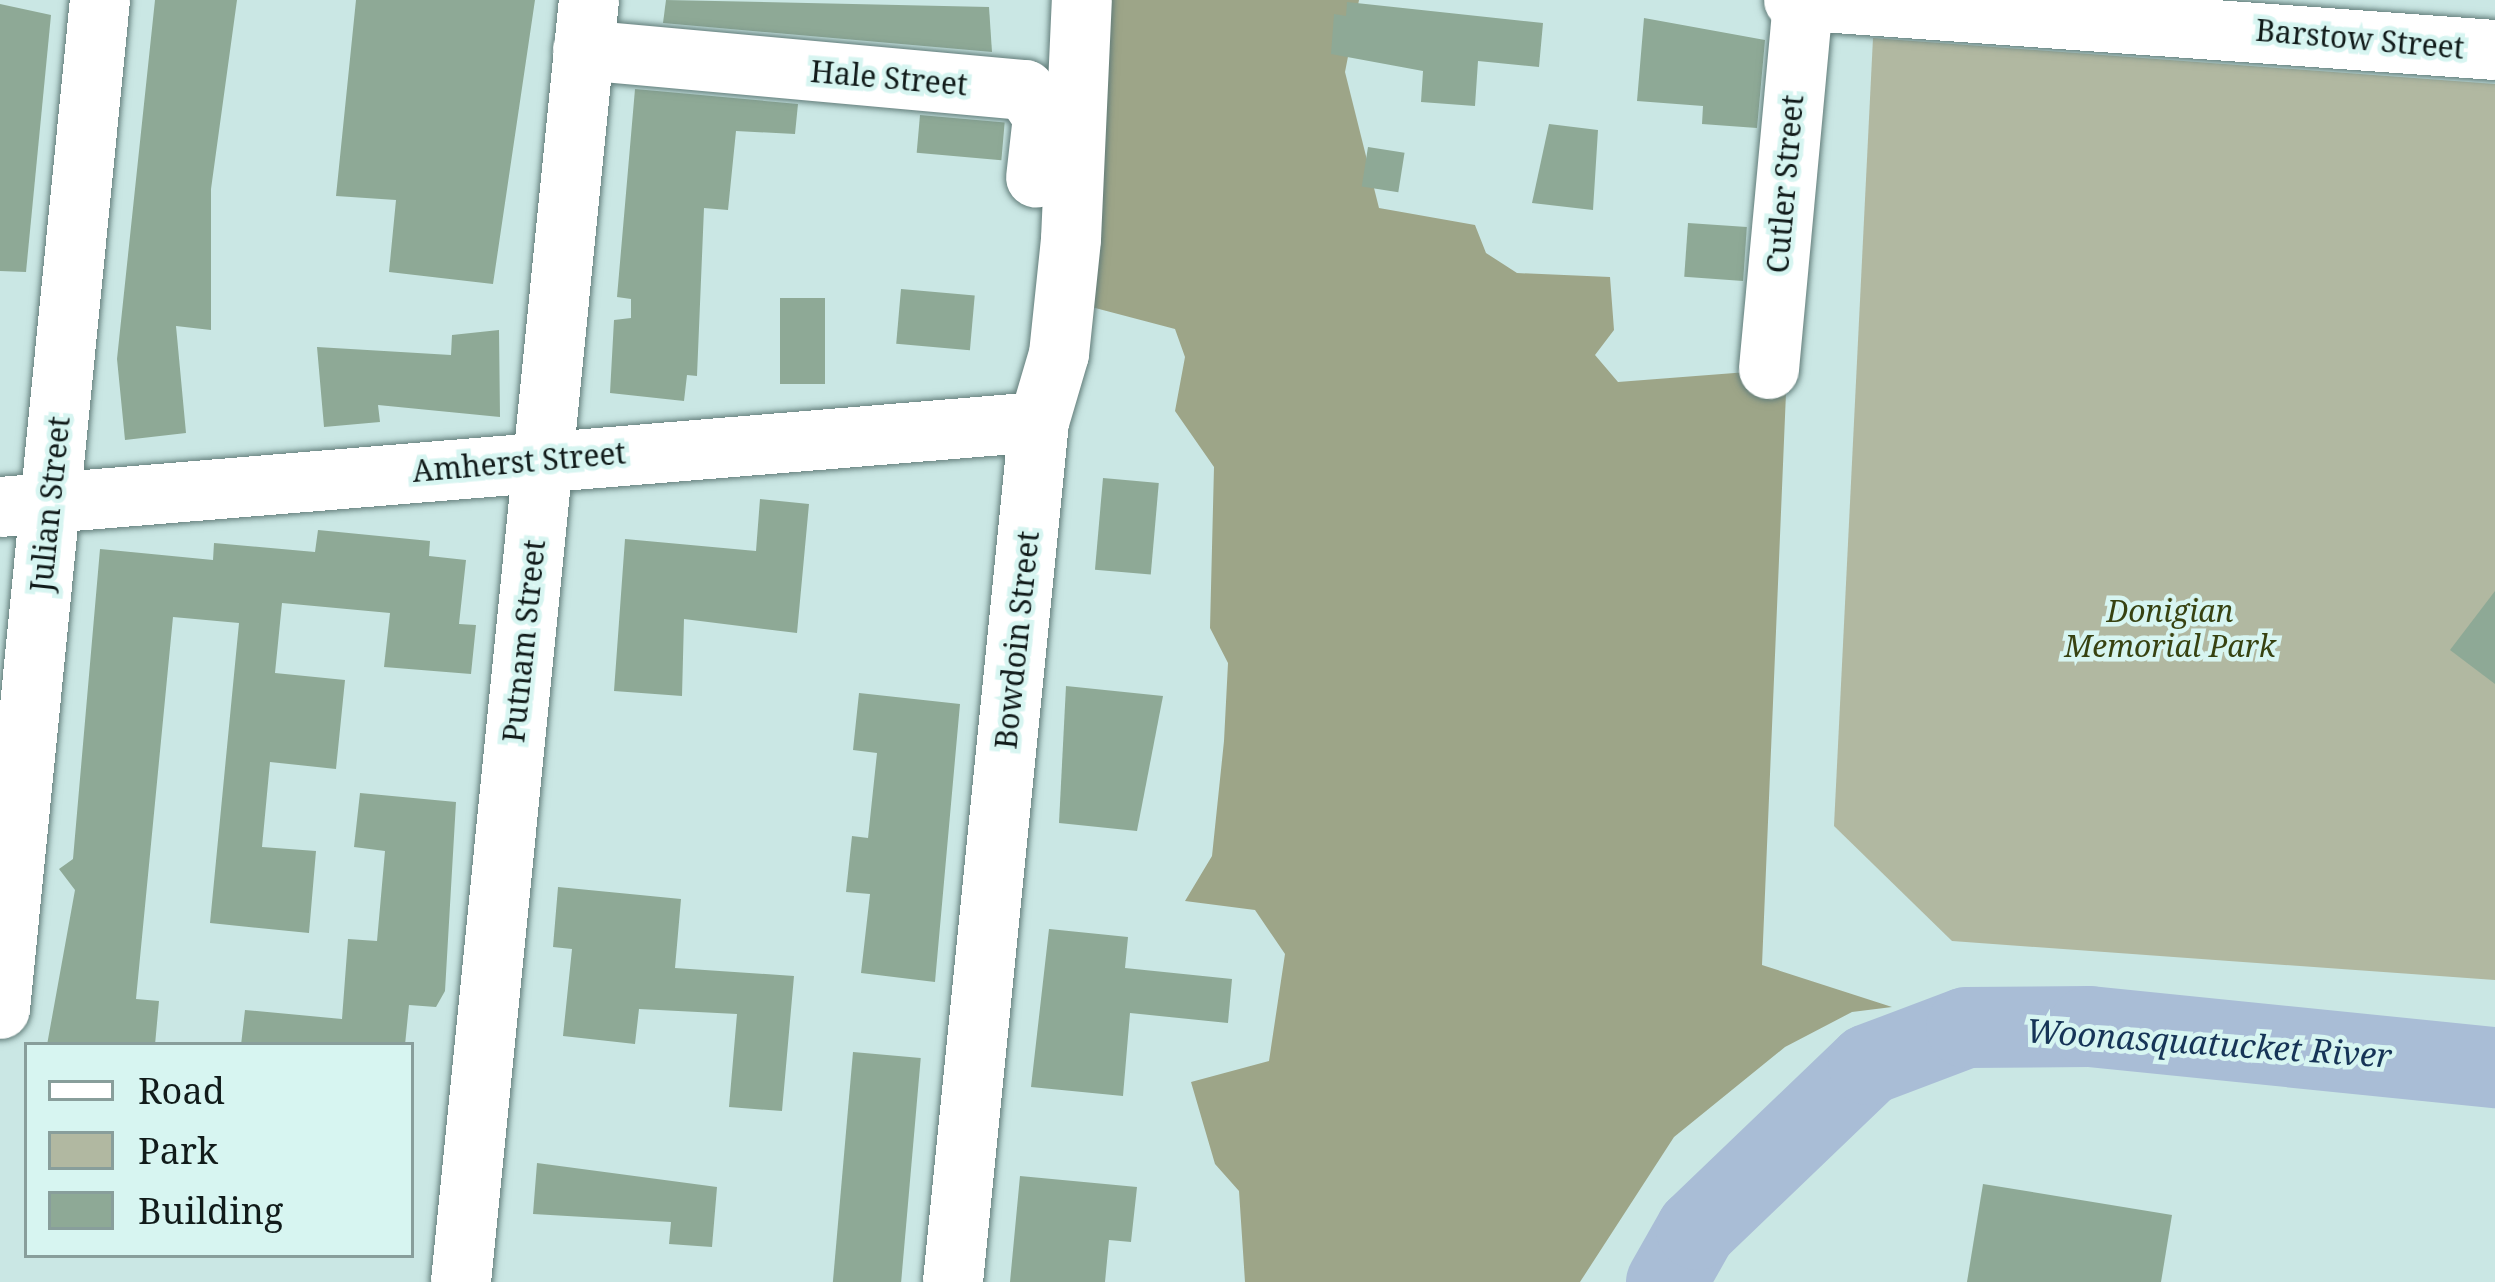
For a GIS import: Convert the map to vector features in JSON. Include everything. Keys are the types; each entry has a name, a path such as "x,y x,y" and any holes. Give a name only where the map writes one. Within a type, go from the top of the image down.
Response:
{"street":[{"name":"Julian Street","path":"0,1009 25,504 100,0"},
{"name":"Bowdoin Street","path":"952,1282 1039,422 1071,239 1082,0"},
{"name":"Barstow Street","path":"1800,0 2495,50"},
{"name":"Cutler Street","path":"1769,369 1800,0"},
{"name":"Hale Street","path":"586,25 1025,90 1043,117 1038,208 1071,239"},
{"name":"Putnam Street","path":"461,1282 586,25"},
{"name":"Amherst Street","path":"25,504 1039,422"}],"green space":[{"path":"1087,0 1359,0 1345,72 1379,208 1475,225 1486,253 1517,273 1610,277 1614,330 1595,355 1618,382 1787,369 1762,965 1892,1007 1852,1012 1785,1047 1674,1137 1580,1282 1245,1282 1239,1191 1215,1164 1191,1082 1269,1061 1285,954 1255,910 1185,901 1212,856 1224,741 1228,663 1210,628 1214,467 1175,411 1185,357 1175,329 1080,304"},
{"name":"Donigian Memorial Park","path":"1873,38 2495,84 2495,980 1952,941 1834,826"}],"building":[{"path":"155,0 237,0 211,189 211,330 176,326 186,433 125,440 117,359"},
{"path":"356,0 535,0 493,284 389,272 396,200 336,196"},
{"path":"666,0 989,7 992,52 663,23"},
{"path":"1347,2 1543,23 1539,67 1478,61 1475,106 1421,102 1423,71 1331,54 1334,14 1346,16"},
{"path":"0,4 51,15 26,272 0,271"},
{"path":"1644,18 1765,40 1757,128 1702,124 1703,106 1637,101"},
{"path":"635,89 798,104 795,134 736,131 728,210 704,208 697,376 687,375 684,401 610,393 614,320 631,318 631,299 617,297"},
{"path":"920,115 1005,122 1001,160 917,153"},
{"path":"1549,124 1598,130 1593,210 1532,203"},
{"path":"1368,147 1405,153 1398,192 1362,187"},
{"path":"1688,223 1747,227 1743,281 1684,277"},
{"path":"901,289 975,295 970,350 896,344"},
{"path":"780,298 825,298 825,384 780,384"},
{"path":"499,330 500,417 378,405 380,422 324,427 317,347 451,355 452,335"},
{"path":"1103,478 1159,483 1151,575 1095,570"},
{"path":"760,499 809,504 797,633 684,619 682,696 614,691 625,539 756,551"},
{"path":"318,530 430,541 429,556 466,560 459,624 476,625 471,674 384,667 390,613 282,603 275,673 345,680 336,769 270,762 262,847 316,851 309,933 210,923 239,623 173,617 136,999 159,1001 155,1042 48,1042 75,890 59,869 73,859 100,549 213,560 214,543 315,552"},
{"path":"2495,591 2495,684 2450,650"},
{"path":"1066,686 1163,696 1137,831 1059,823"},
{"path":"859,693 960,704 935,982 861,973 870,894 846,892 852,836 868,838 877,753 853,750"},
{"path":"360,793 456,802 445,991 436,1007 409,1005 405,1042 241,1042 245,1010 342,1019 348,939 377,941 385,851 354,847"},
{"path":"558,887 681,899 675,968 794,976 782,1111 729,1107 737,1014 639,1009 635,1044 563,1036 572,949 553,947"},
{"path":"1049,929 1128,937 1125,968 1232,979 1228,1023 1130,1013 1123,1096 1031,1087"},
{"path":"853,1052 921,1058 901,1282 833,1282"},
{"path":"537,1163 717,1187 712,1247 669,1244 671,1222 533,1214"},
{"path":"1020,1176 1137,1187 1131,1242 1109,1240 1105,1282 1010,1282"},
{"path":"1983,1184 2172,1215 2161,1282 1967,1282"}],"waterway":[{"name":"Woonasquatucket River","path":"1666,1282 1696,1229 1868,1064 1966,1027 2089,1026 2495,1067"}]}
